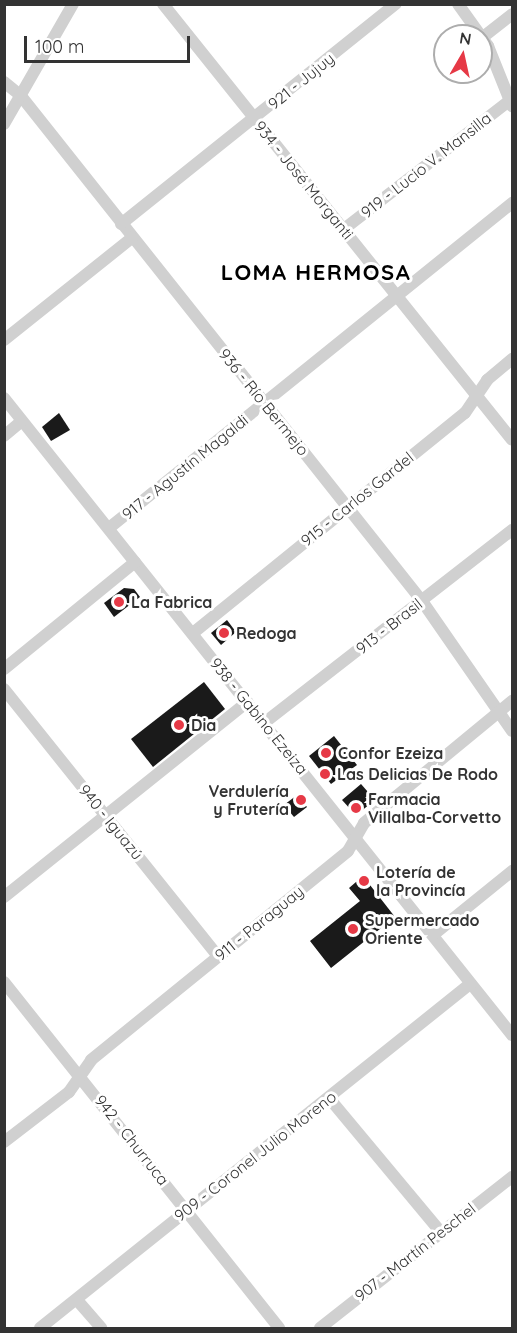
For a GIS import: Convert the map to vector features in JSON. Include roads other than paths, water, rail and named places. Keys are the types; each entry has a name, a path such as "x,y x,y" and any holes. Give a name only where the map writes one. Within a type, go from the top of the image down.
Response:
{"street":[{"path":"4,124 73,4"},
{"name":"934 - José Morganti","path":"163,4 476,397 513,440"},
{"name":"921 - Jujuy","path":"121,224 396,4"},
{"path":"458,4 473,24"},
{"path":"493,29 513,14"},
{"path":"493,61 511,104"},
{"name":"936 - Río Bermejo","path":"4,82 21,96 422,601 513,731"},
{"name":"919 - Lucio V. Mansilla","path":"344,229 511,104"},
{"name":"917 - Agustín Magaldi","path":"109,528 513,203"},
{"path":"4,340 132,238"},
{"name":"915 - Carlos Gardel","path":"193,633 465,413 487,380 513,358"},
{"name":"938 - Gabino Ezeiza","path":"4,398 513,1035"},
{"path":"4,436 22,421"},
{"name":"913 - Brasil","path":"264,723 513,530"},
{"path":"4,669 135,562"},
{"name":"940 - Iguazú","path":"4,688 218,956"},
{"name":"911 - Paraguay","path":"4,1142 69,1092 91,1060 348,851 364,823 513,701"},
{"path":"4,897 247,702"},
{"path":"433,935 513,871"},
{"name":"942 - Churruca","path":"4,982 80,1074 279,1329"},
{"name":"909 - Coronel Julio Moreno","path":"40,1329 185,1210 470,984"},
{"path":"329,1098 440,1231"},
{"name":"907 - Martín Peschel","path":"320,1329 440,1231 513,1177"},
{"path":"77,1300 101,1329"}],"place":[{"name":"La Fabrica","path":"119,602"},
{"name":"Redoga","path":"224,633"},
{"name":"Dia","path":"179,725"},
{"name":"Confor Ezeiza","path":"326,753"},
{"name":"Las Delicias De Rodo","path":"325,774"},
{"name":"Verdulería y Frutería","path":"301,800"},
{"name":"Farmacia Villalba-Corvetto","path":"356,808"},
{"name":"Lotería de la Provincía","path":"364,881"},
{"name":"Supermercado Oriente","path":"353,929"}],"district":[{"name":"LOMA HERMOSA","path":"316,273"}]}
